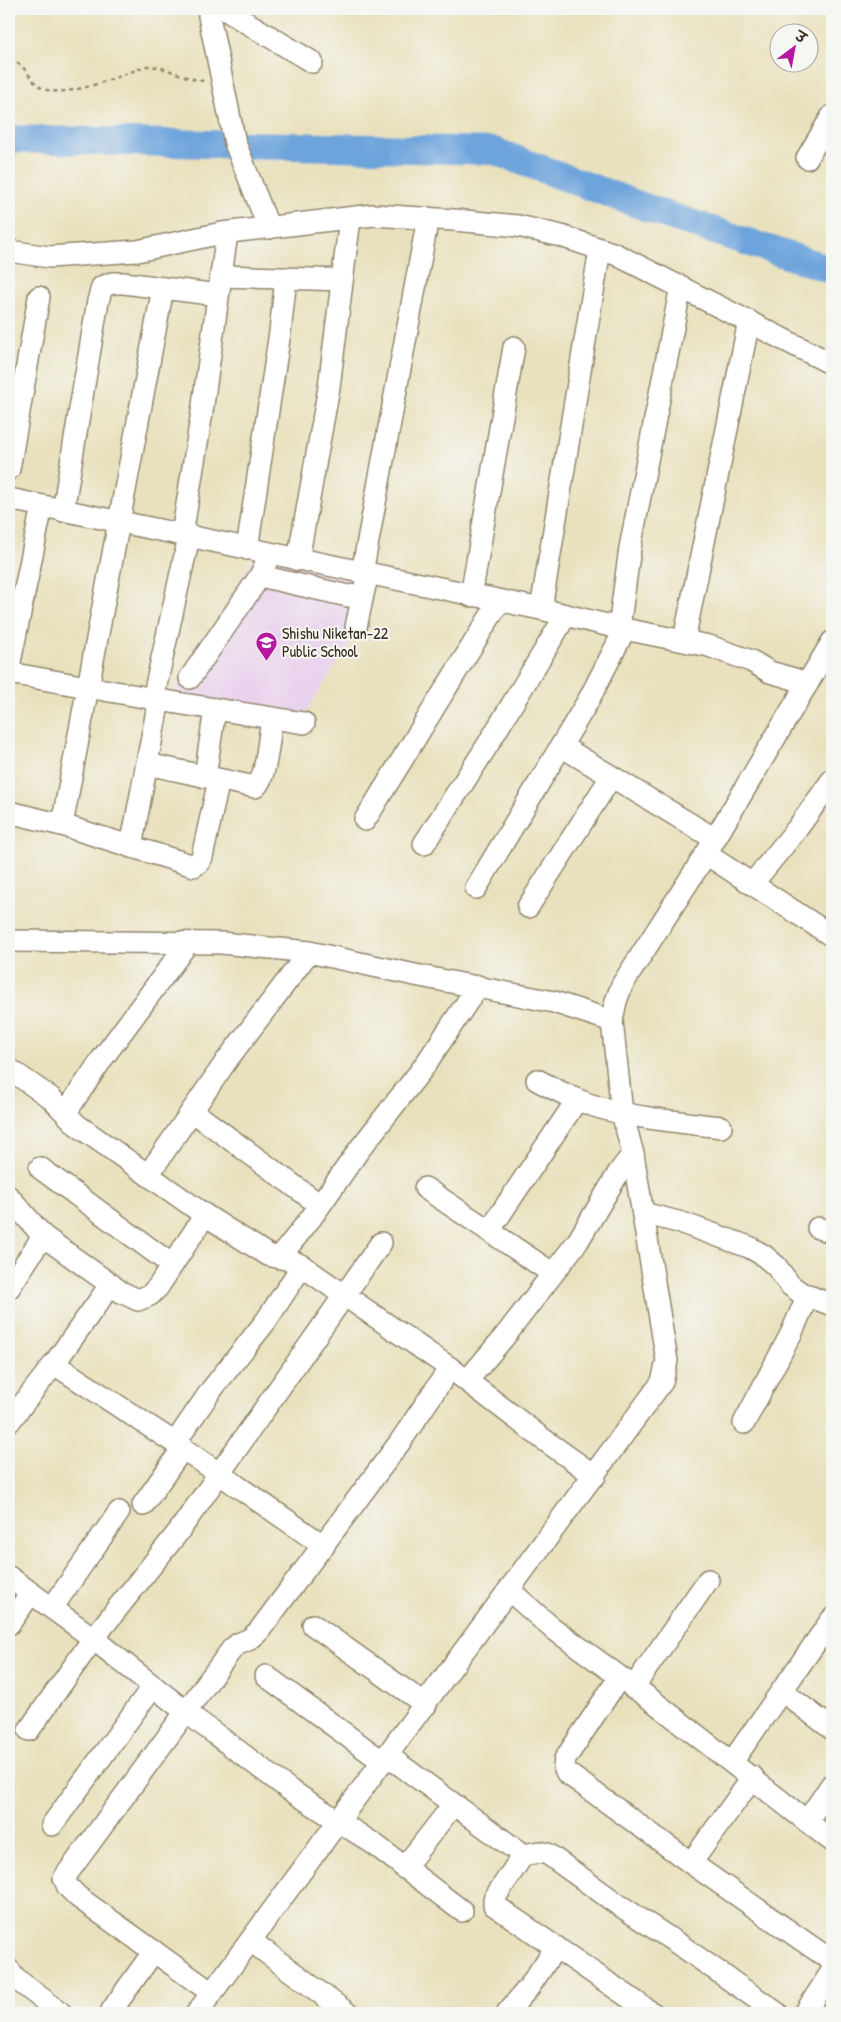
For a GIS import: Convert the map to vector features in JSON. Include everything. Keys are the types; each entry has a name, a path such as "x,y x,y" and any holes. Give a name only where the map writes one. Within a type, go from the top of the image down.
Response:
{"street":[{"path":"210,9 235,144 269,228"},
{"path":"224,9 312,62"},
{"path":"807,158 832,116"},
{"path":"9,252 49,257 137,251 227,233 373,215 518,226 561,236 616,254 832,364"},
{"path":"298,560 330,387 350,218"},
{"path":"356,628 428,218"},
{"path":"131,847 186,536 227,233"},
{"path":"542,609 600,249"},
{"path":"63,511 102,287 112,282 163,288 220,285 286,278 342,280"},
{"path":"247,549 280,332 286,278"},
{"path":"476,888 588,701 622,628 630,548 681,286"},
{"path":"62,825 163,288"},
{"path":"9,469 38,298"},
{"path":"684,640 749,321"},
{"path":"471,596 514,347"},
{"path":"9,499 298,560 365,579 542,609 684,640 709,646 751,661 770,672 808,683"},
{"path":"9,668 42,506"},
{"path":"190,678 260,576 270,554"},
{"path":"260,576 348,596 358,594 365,579"},
{"path":"365,820 499,602"},
{"path":"424,844 487,746 566,615"},
{"path":"197,2013 657,1392 666,1372 667,1361 633,1154 622,1113 612,1021 616,1001 622,985 710,846 832,642"},
{"path":"9,673 87,688 304,723"},
{"path":"9,812 62,825 190,866 196,865 202,857 212,779 215,709"},
{"path":"147,764 250,788 258,785 263,776 272,718"},
{"path":"561,746 611,777 710,846 752,884 832,936"},
{"path":"528,907 611,777"},
{"path":"752,884 797,829 832,780"},
{"path":"9,941 222,943 308,952 554,1002 612,1021"},
{"path":"66,1112 107,1052 187,944"},
{"path":"148,1175 227,1060 308,952"},
{"path":"280,1258 359,1150 423,1068 478,986"},
{"path":"9,1069 52,1098 77,1125 205,1215 268,1255 296,1262 302,1266 450,1368 595,1476"},
{"path":"537,1080 578,1100 622,1113 720,1128"},
{"path":"489,1231 578,1100"},
{"path":"192,1112 320,1204"},
{"path":"467,1381 505,1336 578,1241 615,1179 633,1154"},
{"path":"40,1168 172,1266"},
{"path":"425,1188 552,1273"},
{"path":"9,1198 43,1236 130,1298 143,1299 158,1287 205,1215"},
{"path":"643,1213 682,1223 749,1247 763,1255 776,1266 790,1285 808,1296 832,1304"},
{"path":"9,1288 43,1236"},
{"path":"29,1730 93,1639 173,1538 220,1474 381,1243"},
{"path":"143,1505 212,1389 266,1321 302,1266"},
{"path":"9,1422 54,1364 111,1284"},
{"path":"744,1423 791,1334 808,1296"},
{"path":"54,1364 248,1492 324,1546"},
{"path":"212,1993 78,1897 68,1887 64,1878 232,1649 238,1644 250,1640 258,1632 324,1546 450,1368"},
{"path":"52,1608 119,1512"},
{"path":"9,1577 290,1790 374,1844 462,1911"},
{"path":"708,1580 565,1759 564,1768 573,1778 691,1863 832,1961"},
{"path":"510,1591 551,1627 753,1777 832,1841"},
{"path":"9,1624 31,1593"},
{"path":"732,1762 832,1619"},
{"path":"314,1625 426,1705"},
{"path":"266,1676 523,1855"},
{"path":"52,1826 153,1686"},
{"path":"782,1691 832,1729"},
{"path":"691,1863 753,1777"},
{"path":"807,1821 832,1784"},
{"path":"404,1868 453,1805"},
{"path":"652,2013 494,1905 494,1899 523,1855 538,1852 548,1854 777,2013"},
{"path":"251,1941 347,2013"},
{"path":"507,2013 556,1947"},
{"path":"112,2010 154,1952"},
{"path":"9,1970 16,1979 61,2013"},
{"path":"804,2013 832,1971"}],"path":[{"path":"9,61 20,64 39,87 56,92 77,89 147,66 160,67 200,80 222,79"}],"shaded area":[{"name":"Shishu Niketan-22 Public School","path":"255,555 375,580 363,624 304,715 171,695 214,628"}],"waterway":[{"path":"9,139 494,151 661,213 832,270"}],"place":[{"name":"Shishu Niketan-22 Public School","path":"266,661"}]}
